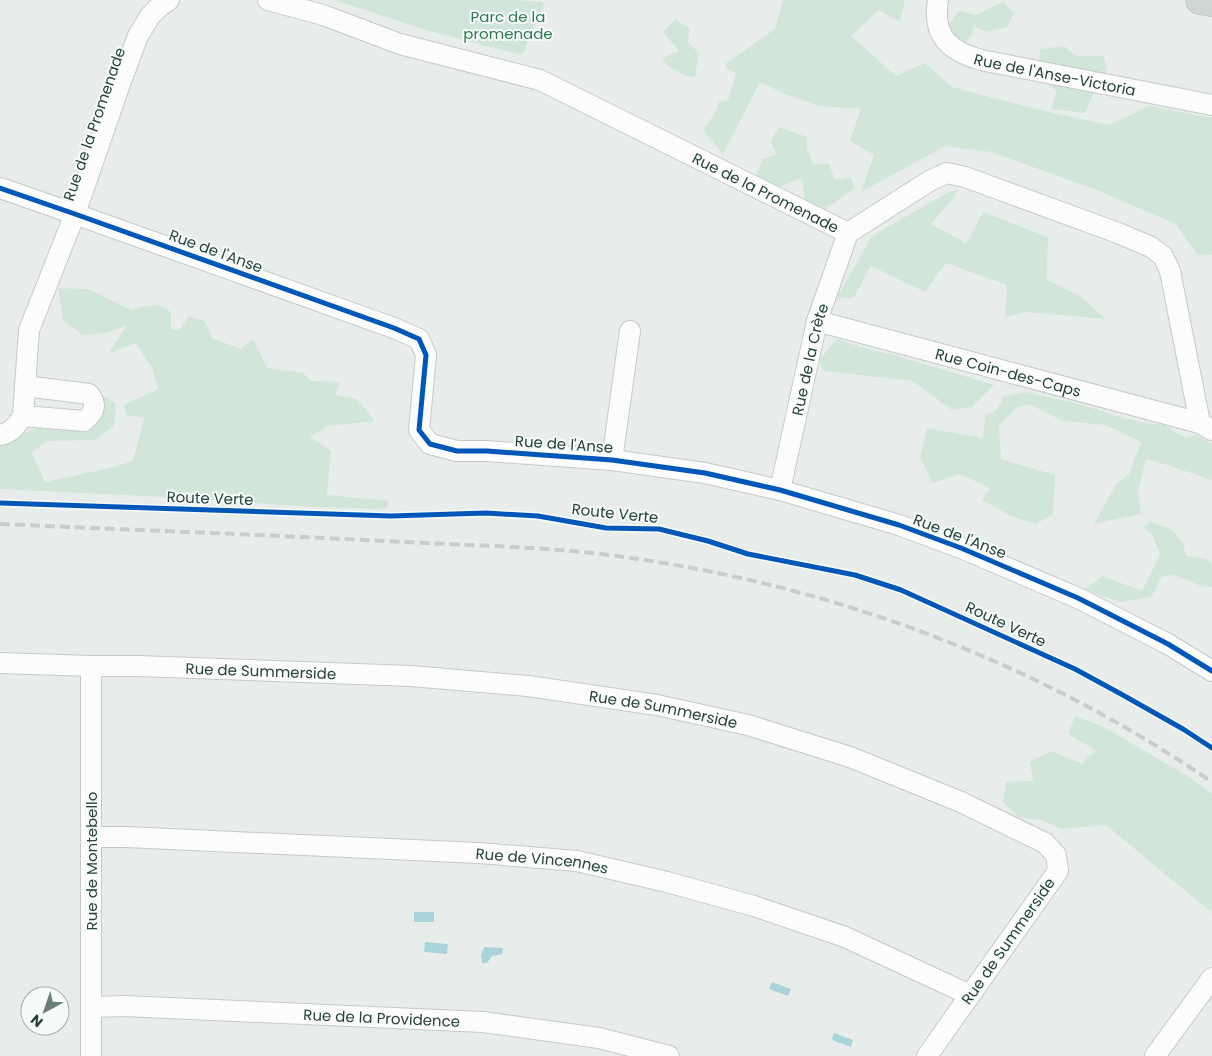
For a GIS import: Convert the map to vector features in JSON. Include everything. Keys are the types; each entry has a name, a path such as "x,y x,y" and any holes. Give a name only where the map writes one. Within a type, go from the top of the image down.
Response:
{"main road":[{"path":"1200,0 1212,2"}],"street":[{"name":"Rue de la Promenade","path":"268,0 323,15 400,44 540,80 848,233 931,180 947,173 965,177 1152,247 1163,256 1170,271 1206,427"},
{"name":"Rue de l'Anse-Victoria","path":"938,0 936,13 939,30 948,44 966,56 1212,105"},
{"name":"Rue de la Promenade","path":"23,416 29,330 75,214 138,36 161,2"},
{"name":"Rue de l'Anse","path":"0,188 394,328 419,339 426,356 419,430 430,444 457,450 612,460 704,473 780,490 899,525 961,548 1078,598 1168,644 1212,671"},
{"name":"Rue de la Crète","path":"780,490 817,321 848,233"},
{"name":"Rue Coin-des-Caps","path":"817,321 1206,427"},
{"path":"612,460 630,331"},
{"path":"3,434 16,426 23,416 84,421 94,409 95,403 89,394 26,386"},
{"name":"Rue de Summerside","path":"0,663 412,676 528,686 657,705 748,725 850,757 961,802 1044,843 1056,855 1058,871 927,1056"},
{"name":"Rue de Montebello","path":"90,1056 91,666"},
{"name":"Rue de Vincennes","path":"92,837 479,853 577,861 667,882 754,906 845,938 970,995"},
{"path":"1155,1056 1212,978"},
{"name":"Rue de la Providence","path":"91,1006 483,1022 599,1038 669,1056"}],"green space":[{"name":"Parc de la promenade","path":"334,0 514,0 545,2 522,55 429,31"},
{"path":"783,0 905,0 900,22 879,10 851,36 896,76 925,63 952,87 1036,109 1109,125 1150,106 1212,118 1212,255 1197,254 1176,224 1097,190 991,152 945,146 861,192 874,155 850,141 861,109 819,106 785,94 760,82 723,154 703,130 713,116 719,102 728,100 736,73 728,70 725,64 775,29"},
{"path":"1002,2 1014,13 1007,27 986,32 974,26 972,34 962,48 948,26 959,11 976,15"},
{"path":"675,19 690,29 688,42 699,53 695,77 686,76 666,65 662,58 679,51 663,32"},
{"path":"1064,46 1077,56 1104,56 1107,70 1098,83 1085,113 1051,109 1057,91 1038,76 1040,49"},
{"path":"779,127 807,137 807,149 813,164 829,164 835,180 851,177 855,188 825,209 805,202 802,178 779,187 754,183 762,159 776,155 771,141"},
{"path":"958,189 951,201 931,224 966,243 983,212 1048,237 1047,280 1083,298 1105,319 1027,312 1005,317 1007,285 946,263 925,292 871,266 854,297 836,299 872,236 947,193"},
{"path":"58,288 88,289 131,310 158,305 171,312 171,329 179,330 189,316 205,321 212,338 241,349 253,339 267,368 303,373 312,381 340,382 335,395 357,399 375,421 328,426 310,437 331,451 327,495 388,501 386,509 310,507 187,498 0,489 0,445 44,424 100,411 102,395 116,404 114,426 94,440 46,441 32,453 45,482 133,461 144,418 126,415 124,405 158,389 152,368 136,343 109,353 127,325 107,333 83,335 63,321"},
{"path":"837,339 994,385 972,407 952,410 913,381 824,371 819,360"},
{"path":"1027,392 1083,405 1123,418 1151,424 1164,424 1186,438 1197,435 1212,444 1212,480 1146,459 1138,491 1141,514 1094,524 1116,484 1129,474 1141,442 1106,425 1063,421 1029,404 1017,407 999,425 1001,459 1055,475 1053,515 1035,524 1011,516 982,500 990,488 960,474 933,483 920,457 927,428 983,438 985,416 997,410 1004,396"},
{"path":"1152,522 1171,529 1183,543 1186,556 1207,559 1212,563 1212,587 1201,586 1175,575 1162,577 1151,597 1122,602 1085,589 1103,576 1142,591 1160,555 1153,536 1143,527"},
{"path":"1075,716 1104,727 1192,779 1212,794 1212,913 1106,825 1062,829 1041,820 1019,817 1003,802 1006,782 1033,781 1030,762 1051,751 1083,764 1085,758 1097,751 1068,734"}],"water":[{"path":"414,912 434,912 434,922 414,922"},
{"path":"425,942 448,944 447,954 424,952"},
{"path":"484,947 503,948 502,954 492,956 487,963 482,963 481,955"},
{"path":"772,982 791,989 788,996 769,989"},
{"path":"834,1033 853,1040 851,1047 832,1040"}],"railway":[{"path":"0,524 551,549 638,559 715,572 790,590 865,612 938,638 1009,668 1079,702 1147,740 1212,782"}],"cycle path":[{"path":"0,188 394,328 419,339 426,355 419,430 430,444 457,451 487,451 612,460 705,473 780,490 899,525 961,548 1078,598 1168,644 1212,671"},
{"name":"Route Verte","path":"0,503 391,516 486,513 538,516 606,528 659,529 708,541 748,554 855,575 901,590 1075,669 1183,729 1212,748"}]}
